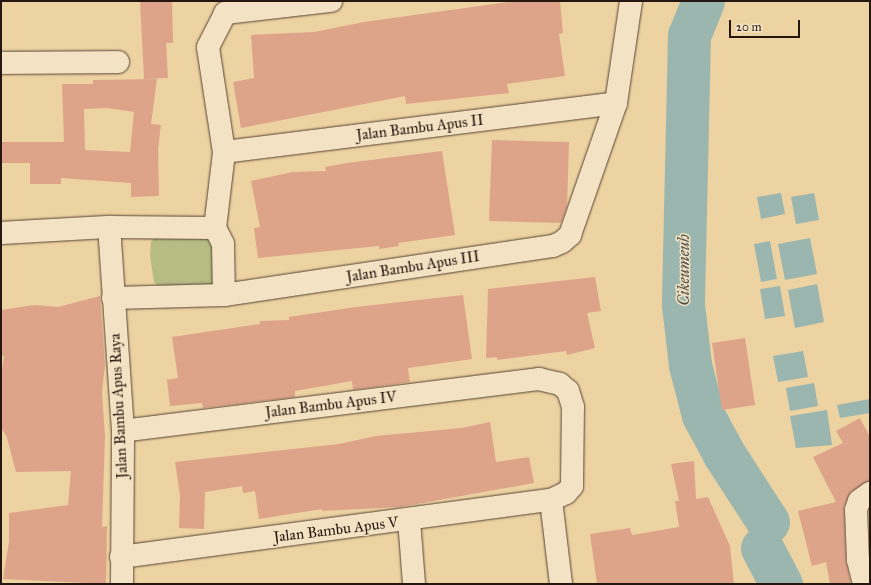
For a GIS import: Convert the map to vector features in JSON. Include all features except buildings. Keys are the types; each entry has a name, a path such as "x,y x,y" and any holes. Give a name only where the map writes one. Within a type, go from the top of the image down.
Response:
{"street":[{"path":"224,295 223,244 215,228 224,152 208,47 226,13 331,1"},
{"name":"Jalan Bambu Apus III","path":"113,298 224,295 553,246 562,242 570,235 616,103 631,1"},
{"path":"1,63 118,62"},
{"name":"Jalan Bambu Apus II","path":"224,152 616,103"},
{"path":"1,233 109,227 215,228"},
{"name":"Jalan Bambu Apus Raya","path":"109,227 123,431 122,584"},
{"name":"Jalan Bambu Apus IV","path":"123,431 539,379 560,384 568,391 574,407 572,486 566,493 551,500"},
{"path":"864,584 858,560 856,510 859,501 870,493"},
{"path":"551,500 561,584"},
{"name":"Jalan Bambu Apus V","path":"122,557 410,520 551,500"},
{"path":"410,520 414,584"}],"green space":[{"path":"209,232 217,248 216,284 160,289 154,282 150,256 151,242 157,236"}],"water":[{"path":"781,193 785,214 761,219 757,197"},
{"path":"814,193 819,220 796,224 791,197"},
{"path":"810,238 817,274 785,280 778,244"},
{"path":"770,241 777,279 761,282 754,244"},
{"path":"817,284 824,322 795,328 788,290"},
{"path":"780,286 785,316 765,319 760,289"},
{"path":"803,351 808,377 778,382 773,356"},
{"path":"814,383 818,406 790,411 786,388"},
{"path":"870,399 870,413 840,418 837,405"},
{"path":"827,410 832,445 796,448 790,416"}],"waterway":[{"name":"Cikeumeuh","path":"703,1 689,35 683,305 690,365 703,415 724,454 768,522"},
{"name":"Cikeumeuh","path":"762,548 781,584"}]}
